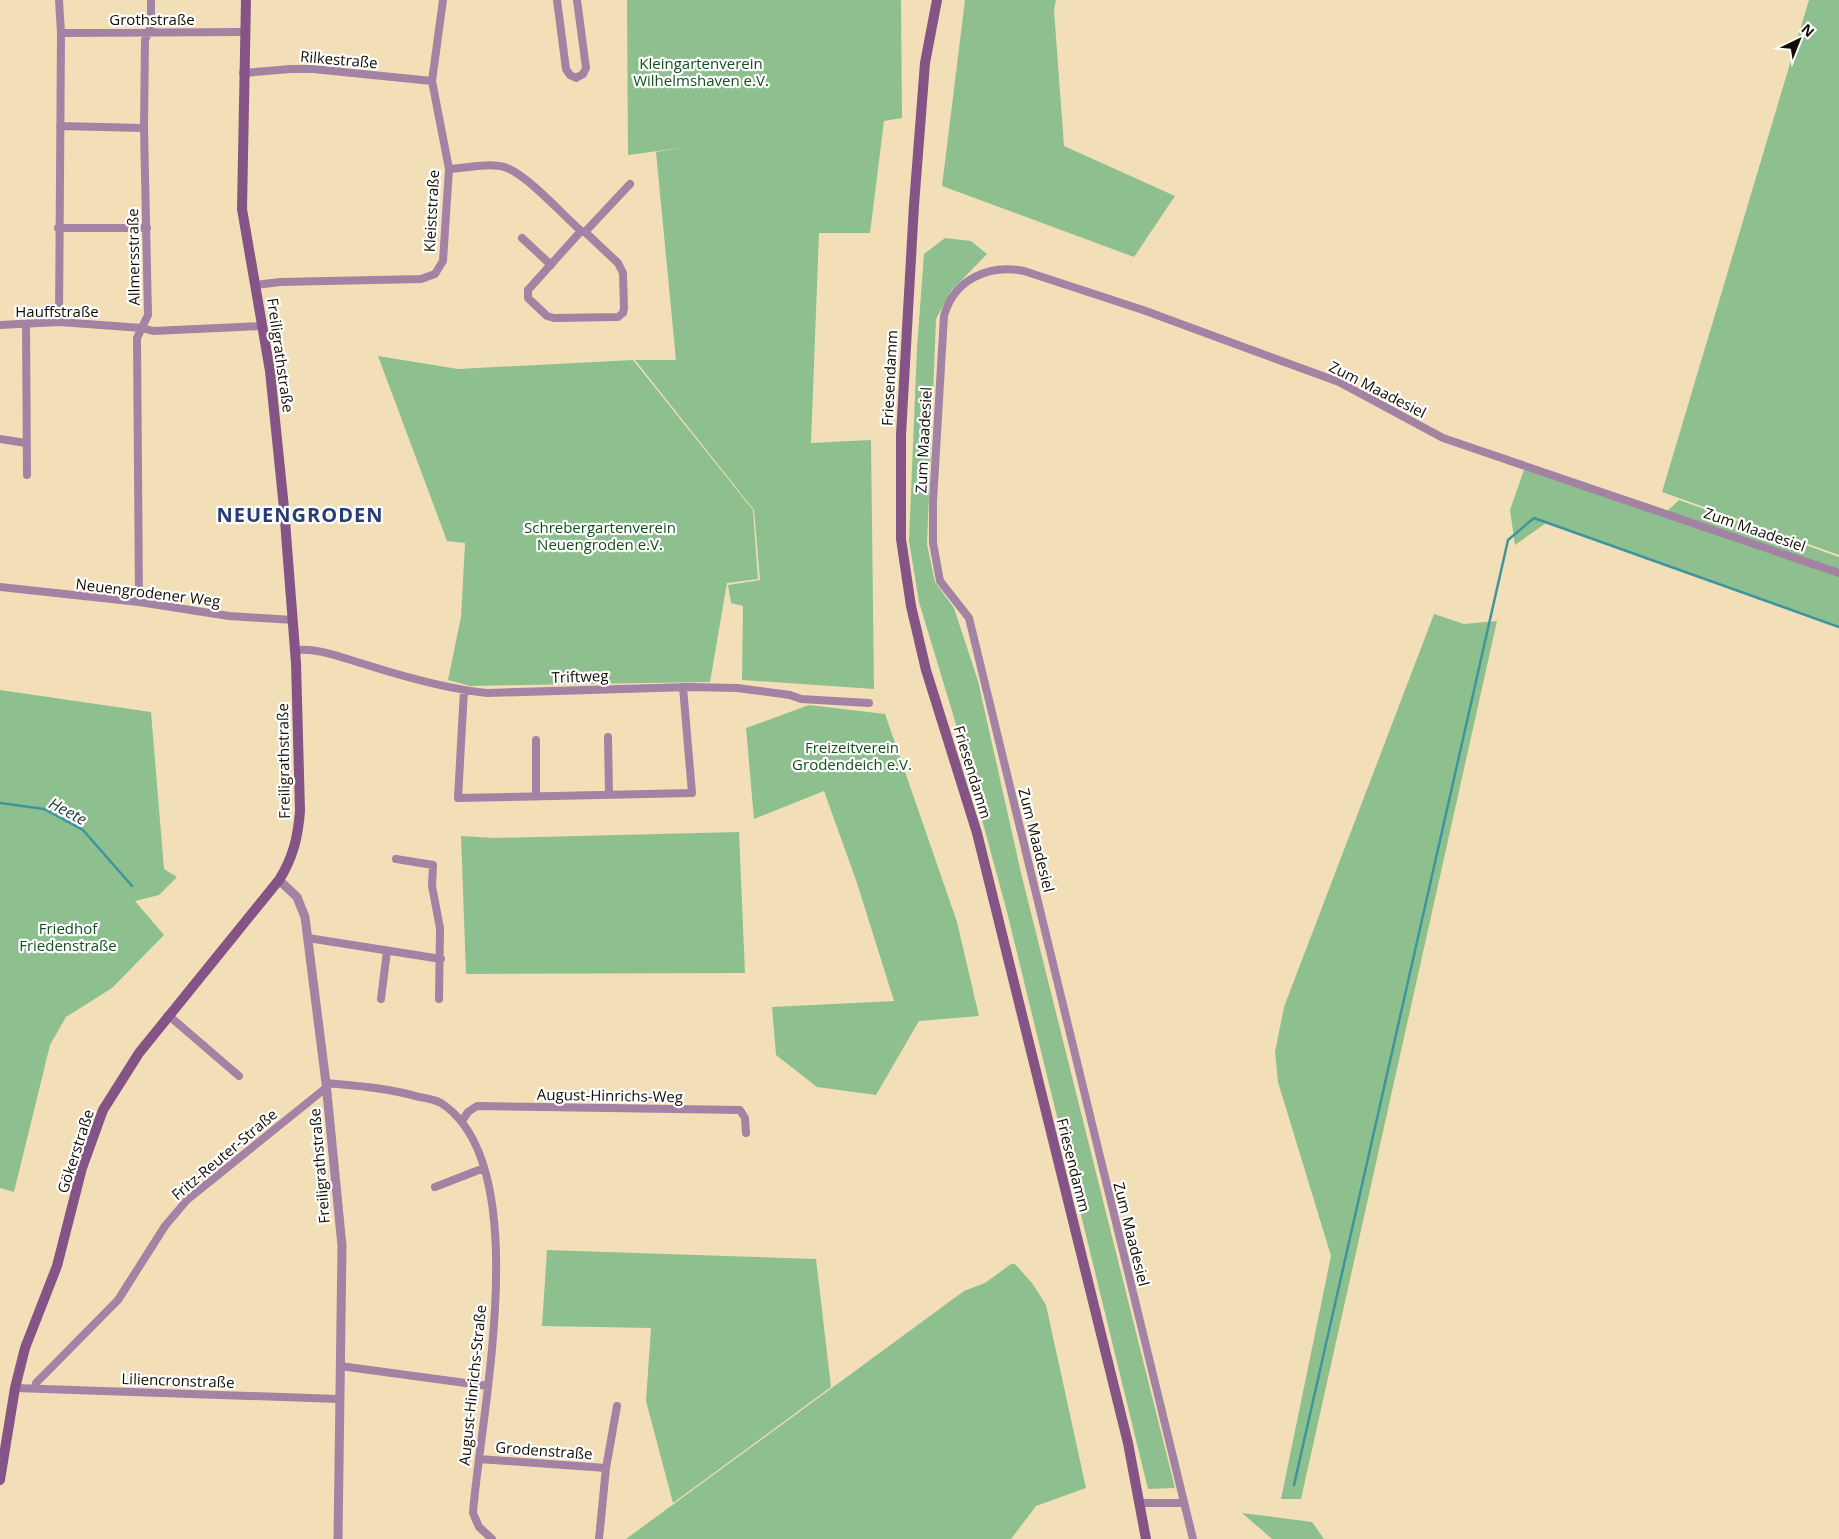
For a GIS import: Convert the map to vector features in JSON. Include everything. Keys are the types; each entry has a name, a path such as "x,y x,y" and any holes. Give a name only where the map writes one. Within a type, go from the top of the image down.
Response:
{"main road":[{"name":"Freiligrathstraße","path":"246,0 242,209 263,326 276,430 296,650 300,811 295,848 279,880"},
{"name":"Friesendamm","path":"936,0 924,63 901,436 901,539 910,606 926,670 977,834 1141,1503 1146,1539"},
{"name":"Gökerstraße","path":"0,1480 15,1388 25,1348 57,1266 82,1168 103,1110 131,1065 168,1015 279,880"}],"street":[{"path":"59,0 59,322"},
{"name":"Allmersstraße","path":"139,602 137,338 148,315 144,128 145,40 149,34 151,0"},
{"name":"Kleiststraße","path":"256,284 422,279 435,274 443,261 449,169 432,81 443,0"},
{"path":"557,0 566,69 570,75 576,78 583,74 586,68 578,0"},
{"name":"Grothstraße","path":"60,33 244,32"},
{"name":"Rilkestraße","path":"244,73 313,69 432,81"},
{"path":"60,126 144,128"},
{"path":"449,169 491,166 506,168 519,175 583,232 618,263 622,273 622,313 618,317 554,318 547,316 528,298 528,290 551,265 583,232 630,184"},
{"path":"58,228 147,228"},
{"path":"522,238 551,265"},
{"name":"Zum Maadesiel","path":"1192,1539 969,618 946,590 938,574 933,543 933,501 944,316 953,296 967,281 990,270 1004,268 1024,271 1143,310 1340,382 1443,438 1839,573"},
{"name":"Hauffstraße","path":"0,325 59,322 142,328 153,331 263,326"},
{"path":"26,325 26,443 28,475"},
{"path":"0,439 26,443"},
{"name":"Neuengrodener Weg","path":"0,587 139,602 229,616 293,620"},
{"name":"Triftweg","path":"296,650 322,650 368,666 464,690 487,693 683,687 737,688 790,695 801,700 869,703"},
{"path":"464,690 458,798 692,793 683,687"},
{"path":"608,737 609,795"},
{"path":"536,740 536,797"},
{"path":"396,858 433,865 432,886 440,928 439,999"},
{"name":"Freiligrathstraße","path":"279,880 297,897 302,906 308,938 326,1085 342,1246 338,1539"},
{"path":"308,938 441,959"},
{"path":"381,999 387,951"},
{"path":"168,1015 238,1076"},
{"name":"August-Hinrichs-Straße","path":"326,1085 393,1089 439,1102 462,1121 478,1148 488,1181 494,1226 495,1326 473,1513 479,1528 492,1539"},
{"name":"Fritz-Reuter-Straße","path":"35,1388 36,1383 118,1300 165,1226 187,1200 326,1085"},
{"name":"August-Hinrichs-Weg","path":"462,1121 468,1112 477,1106 740,1110 745,1118 746,1133"},
{"path":"435,1187 484,1168"},
{"path":"340,1366 488,1386"},
{"name":"Liliencronstraße","path":"15,1388 340,1399"},
{"path":"599,1539 606,1468 617,1406"},
{"name":"Grodenstraße","path":"479,1459 606,1468"},
{"path":"1141,1503 1184,1503"}],"green space":[{"name":"Kleingartenverein Wilhelmshaven e.V.","path":"627,0 901,0 902,118 884,121 870,233 819,233 811,443 871,440 874,689 742,680 743,606 731,603 728,585 760,580 754,510 635,360 676,360 656,152 680,148 628,155"},
{"path":"965,0 1056,0 1054,10 1064,146 1175,196 1134,257 942,186"},
{"path":"1809,0 1839,0 1839,555 1662,492"},
{"path":"945,238 971,241 987,254 951,291 936,319 927,544 935,582 954,608 978,681 1021,873 1175,1488 1148,1489 1007,912 958,731 919,602 909,541 917,348 924,254"},
{"name":"Schrebergartenverein Neuengroden e.V.","path":"378,356 458,369 633,360 753,510 758,579 727,583 710,682 470,686 448,680 461,617 465,543 447,541"},
{"path":"1525,467 1662,516 1679,500 1839,557 1839,628 1546,523 1515,545 1510,510"},
{"path":"1434,614 1464,624 1497,621 1301,1499 1281,1499 1331,1256 1278,1082 1275,1052 1284,1007"},
{"name":"Friedhof Friedenstraße","path":"0,690 151,712 164,869 177,877 159,895 135,901 164,935 112,988 66,1017 50,1045 14,1192 0,1188"},
{"name":"Freizeitverein Grodendeich e.V.","path":"809,705 885,714 957,922 979,1016 919,1021 876,1095 817,1087 776,1055 772,1007 894,1001 857,883 824,791 754,819 746,728"},
{"path":"739,832 745,973 466,974 461,836 494,838"},
{"path":"547,1250 816,1259 831,1387 673,1503 646,1401 651,1328 542,1326"},
{"path":"1011,1264 1015,1264 1032,1283 1046,1305 1086,1488 1036,1506 1011,1539 626,1539 964,1291 985,1283"},
{"path":"1242,1513 1312,1522 1324,1539 1272,1539"}],"waterway":[{"path":"1294,1485 1508,540 1534,518 1839,627"},
{"name":"Heete","path":"0,803 44,809 83,830 132,886"}],"district":[{"name":"NEUENGRODEN","path":"300,514"}]}
